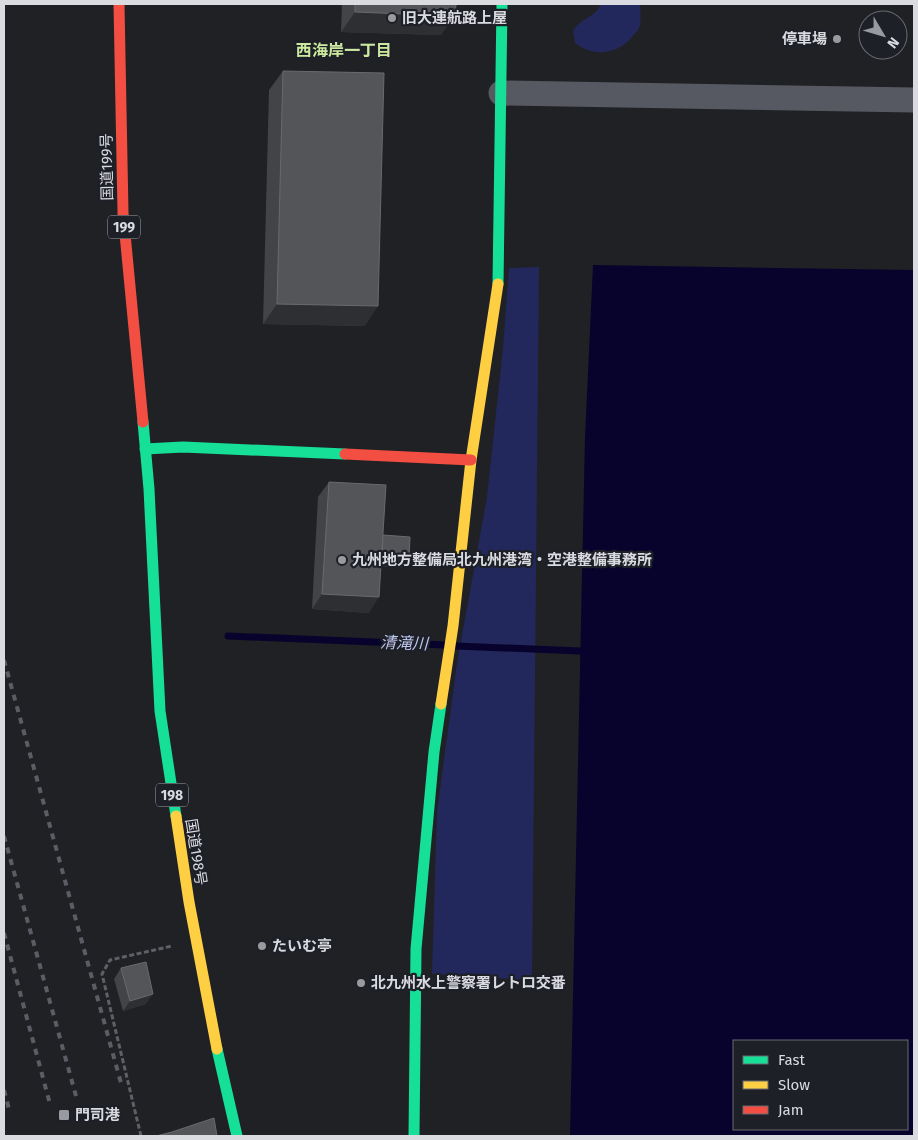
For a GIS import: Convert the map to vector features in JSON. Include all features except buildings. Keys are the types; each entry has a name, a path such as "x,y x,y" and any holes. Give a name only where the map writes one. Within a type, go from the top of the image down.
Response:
{"main road":[{"name":"国道199号","path":"119,4 123,213 145,449"},
{"path":"414,1136 416,949 434,752 453,626 471,460 499,279 502,4"},
{"path":"145,449 184,447 471,460"},
{"name":"国道198号","path":"145,449 160,711 189,902 221,1069 237,1136"}],"street":[{"path":"500,93 914,100"}],"path":[{"path":"141,1136 102,974 110,960 179,944"}],"shaded area":[{"path":"601,4 640,4 640,25 638,30 619,48 605,52 589,51 575,43 573,31 595,12"},
{"path":"593,265 914,270 914,1136 570,1136 585,437"},
{"path":"539,267 532,980 432,974 437,812 457,663 487,497 503,348 509,268"}],"waterway":[{"name":"清滝川","path":"228,636 445,645"},
{"name":"清滝川","path":"456,646 580,651"}],"railway":[{"path":"4,660 121,1083"},
{"path":"4,836 76,1096"},
{"path":"4,933 50,1104"},
{"path":"4,1090 10,1113"}],"traffic: fast":[{"path":"498,284 502,4"},
{"path":"143,422 149,489 160,711 176,816"},
{"path":"145,449 183,447 345,454"},
{"path":"414,1136 416,949 434,752 441,704"},
{"path":"217,1049 237,1136"}],"traffic: slow":[{"path":"441,704 453,626 471,460 498,284"},
{"path":"176,816 189,902 217,1049"}],"traffic: jam":[{"path":"119,4 123,213 143,422"},
{"path":"345,454 471,460"}],"place":[{"name":"旧大連航路上屋","path":"392,18"},
{"name":"停車場","path":"837,39"},
{"name":"九州地方整備局北九州港湾・空港整備事務所","path":"342,560"},
{"name":"たいむ亭","path":"262,946"},
{"name":"北九州水上警察署レトロ交番","path":"361,983"},
{"name":"門司港","path":"64,1115"}],"district":[{"name":"西海岸一丁目","path":"344,50"}]}
